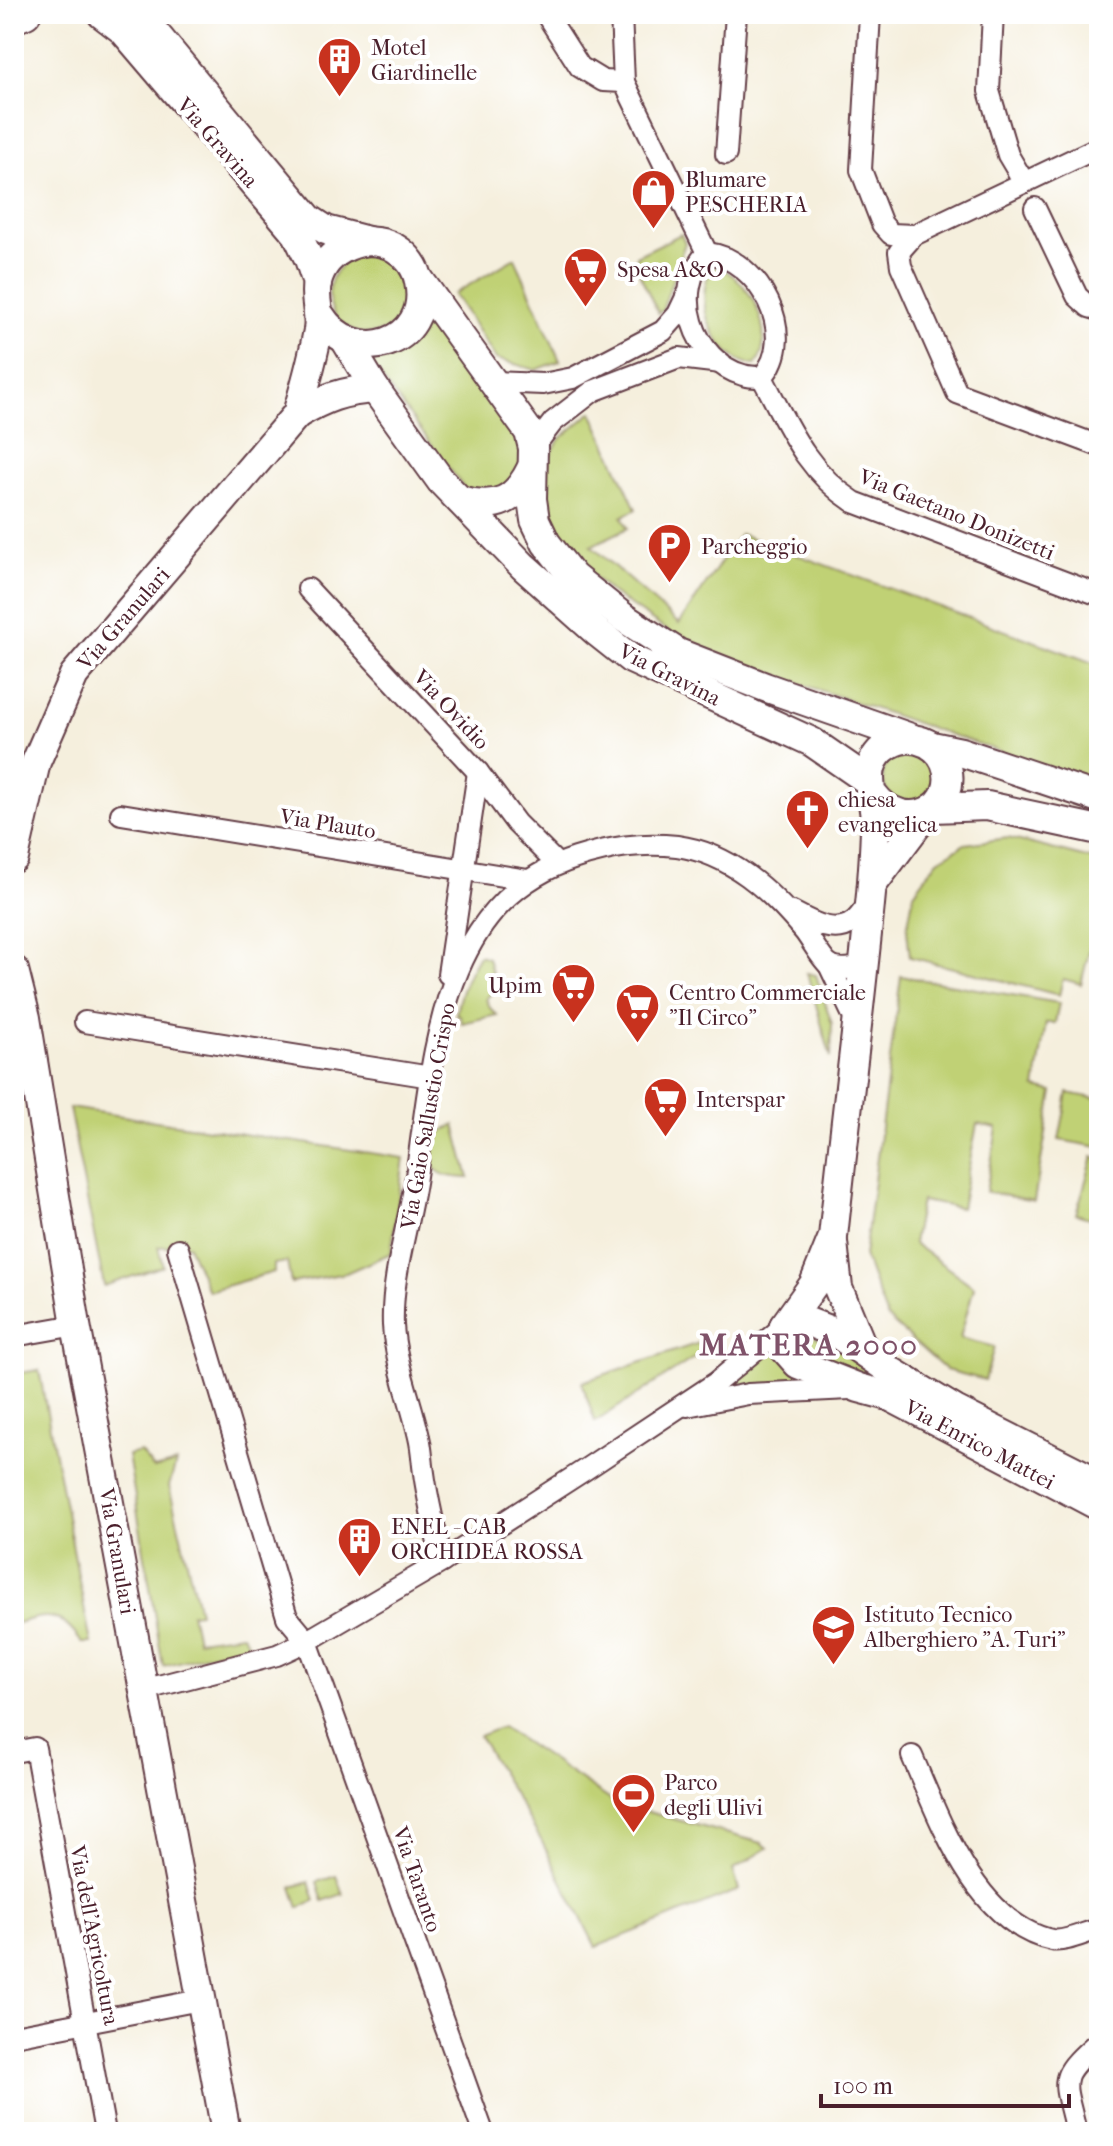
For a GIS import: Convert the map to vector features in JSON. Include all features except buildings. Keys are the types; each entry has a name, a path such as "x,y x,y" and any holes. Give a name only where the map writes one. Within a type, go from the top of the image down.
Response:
{"street":[{"path":"14,19 26,14"},
{"name":"Via Gravina","path":"102,14 123,30 297,234 317,283"},
{"name":"Via Gravina","path":"139,14 309,219 326,230 368,241"},
{"path":"546,14 580,67 603,81 624,82"},
{"path":"621,14 624,82 707,253"},
{"path":"726,154 736,14"},
{"path":"870,14 861,170 882,224 891,234 914,235"},
{"path":"993,14 989,91 1008,155 1024,182"},
{"path":"1099,147 914,235 899,252 899,259 957,393 1099,446"},
{"path":"1035,208 1077,296 1089,307 1099,310"},
{"path":"368,241 395,248 414,267 421,296 417,313 408,327 395,338 379,345 346,341 327,326 316,300 317,283 323,266 335,253 351,244 368,241"},
{"path":"494,382 543,384 573,378 663,331 678,314 697,263 707,253 732,260 758,285 769,304 778,338 770,369 762,377 743,375 721,363 705,349 691,322 689,291"},
{"name":"Via Gravina","path":"419,279 529,432 535,520 546,543 573,577 624,618 678,653 765,687 921,742 961,752 1099,798"},
{"path":"297,414 311,367 320,315"},
{"name":"Via Gravina","path":"346,341 375,389 441,481 523,566 597,632 631,659 812,742 872,788"},
{"path":"460,500 492,504 510,498 524,485 533,457 553,422 593,391 679,358 721,363"},
{"name":"Via Gaetano Donizetti","path":"762,377 803,454 832,488 854,502 1099,595"},
{"path":"297,414 324,398 347,391 375,389"},
{"name":"Via Granulari","path":"14,858 36,762 74,675 297,414"},
{"name":"Via Ovidio","path":"308,589 478,772 516,823 557,864"},
{"path":"864,966 845,969 824,958 821,938 832,928 853,922 871,894 930,810 942,799 948,775 946,764 921,742 887,745 872,766 875,824 871,894 864,966 833,1237 838,1288 864,1352"},
{"path":"444,1004 478,772"},
{"path":"872,788 882,806 895,814 908,816 930,810 987,806 1099,830"},
{"name":"Via Plauto","path":"121,814 528,880"},
{"name":"Via Gaio Sallustio Crispo","path":"442,1562 420,1442 393,1328 394,1291 444,1004 462,959 501,901 528,880 557,864 627,844 678,846 716,856 750,876 785,908 824,958 857,1026"},
{"name":"Via Gaio Sallustio Crispo","path":"785,908 817,925 832,928"},
{"name":"Via Granulari","path":"14,970 26,1018 76,1325 226,2132"},
{"path":"85,1022 431,1077"},
{"path":"143,1690 277,1655 307,1641 442,1562 717,1382 784,1326 814,1284 833,1237"},
{"path":"178,1249 287,1617 307,1641"},
{"name":"Via Enrico Mattei","path":"1099,1483 955,1410 836,1333 808,1322 784,1326 782,1346 798,1364 859,1388 889,1396 1099,1506"},
{"path":"14,1336 76,1325"},
{"name":"Via Enrico Mattei","path":"675,1408 748,1394 859,1388"},
{"name":"Via Taranto","path":"307,1641 483,2132"},
{"name":"Via dell'Agricoltura","path":"14,1752 35,1748 105,2132"},
{"path":"912,1756 962,1866 1009,1921 1054,1941 1099,1929"},
{"path":"14,2036 200,2000"},
{"path":"1076,2132 1064,2081 1070,2066 1099,2041"}],"green space":[{"path":"681,234 685,243 662,311 658,313 633,260"},
{"path":"369,254 384,257 397,266 406,279 409,294 406,309 397,322 384,331 369,334 354,331 341,322 332,309 329,294 332,279 341,266 354,257"},
{"path":"515,258 560,361 536,370 496,359 454,294"},
{"path":"713,267 726,271 738,280 756,307 764,339 762,353 755,365 741,361 728,352 710,326 704,295"},
{"path":"428,303 522,437 520,466 502,489 467,492 363,353"},
{"path":"592,412 636,509 622,517 628,528 591,546 679,624 740,534 1099,665 1099,785 690,646 613,594 578,563 560,540 552,523 543,483 550,456 559,440"},
{"path":"909,751 927,759 935,777 927,795 909,803 891,795 883,777 891,759"},
{"path":"1008,838 1099,861 1099,911 1081,984 1063,979 1059,995 910,957 907,929 914,893 938,860 965,844"},
{"path":"479,955 488,958 496,988 486,999 497,1015 462,1023 460,1015 456,1015 459,999"},
{"path":"807,973 816,975 832,1024 831,1058"},
{"path":"901,976 1059,1003 1055,1023 1046,1023 1035,1088 1053,1092 1034,1201 986,1192 997,1128 977,1124 961,1208 921,1201 913,1243 974,1287 960,1338 994,1347 985,1380 946,1370 887,1318 864,1256"},
{"path":"1068,1093 1099,1099 1099,1147 1059,1140"},
{"path":"69,1108 404,1158 391,1253 346,1273 291,1283 287,1262 274,1264 274,1272 208,1291 188,1245 158,1247 163,1266 104,1286"},
{"path":"455,1125 469,1178 444,1175 432,1165 441,1132"},
{"path":"1093,1157 1099,1159 1099,1221 1076,1214"},
{"path":"806,1331 935,1405 803,1357 792,1332"},
{"path":"774,1340 831,1384 703,1397"},
{"path":"705,1341 709,1348 595,1422 582,1382"},
{"path":"39,1370 91,1643 82,1643 67,1625 53,1618 36,1618 14,1624 14,1374"},
{"path":"140,1452 154,1469 176,1463 169,1486 199,1612 191,1613 197,1640 242,1634 249,1644 163,1666 128,1455"},
{"name":"Parco degli Ulivi","path":"502,1727 615,1803 762,1843 768,1848 733,1870 739,1890 596,1947 541,1840 479,1736"},
{"path":"336,1876 343,1894 323,1901 317,1882"},
{"path":"309,1882 315,1900 299,1908 292,1887"}],"place":[{"name":"Motel Giardinelle","path":"340,99"},
{"name":"Blumare PESCHERIA","path":"654,231"},
{"name":"Spesa A&O","path":"586,308"},
{"name":"Parcheggio","path":"670,585"},
{"name":"chiesa evangelica","path":"807,851"},
{"name":"Upim","path":"573,1024"},
{"name":"Centro Commerciale \"Il Circo\"","path":"638,1044"},
{"name":"Interspar","path":"665,1138"},
{"name":"ENEL - CAB ORCHIDEA ROSSA","path":"360,1578"},
{"name":"Istituto Tecnico Alberghiero \"A. Turi\"","path":"833,1666"},
{"name":"Parco degli Ulivi","path":"633,1834"}],"district":[{"name":"MATERA 2000","path":"809,1345"}]}
